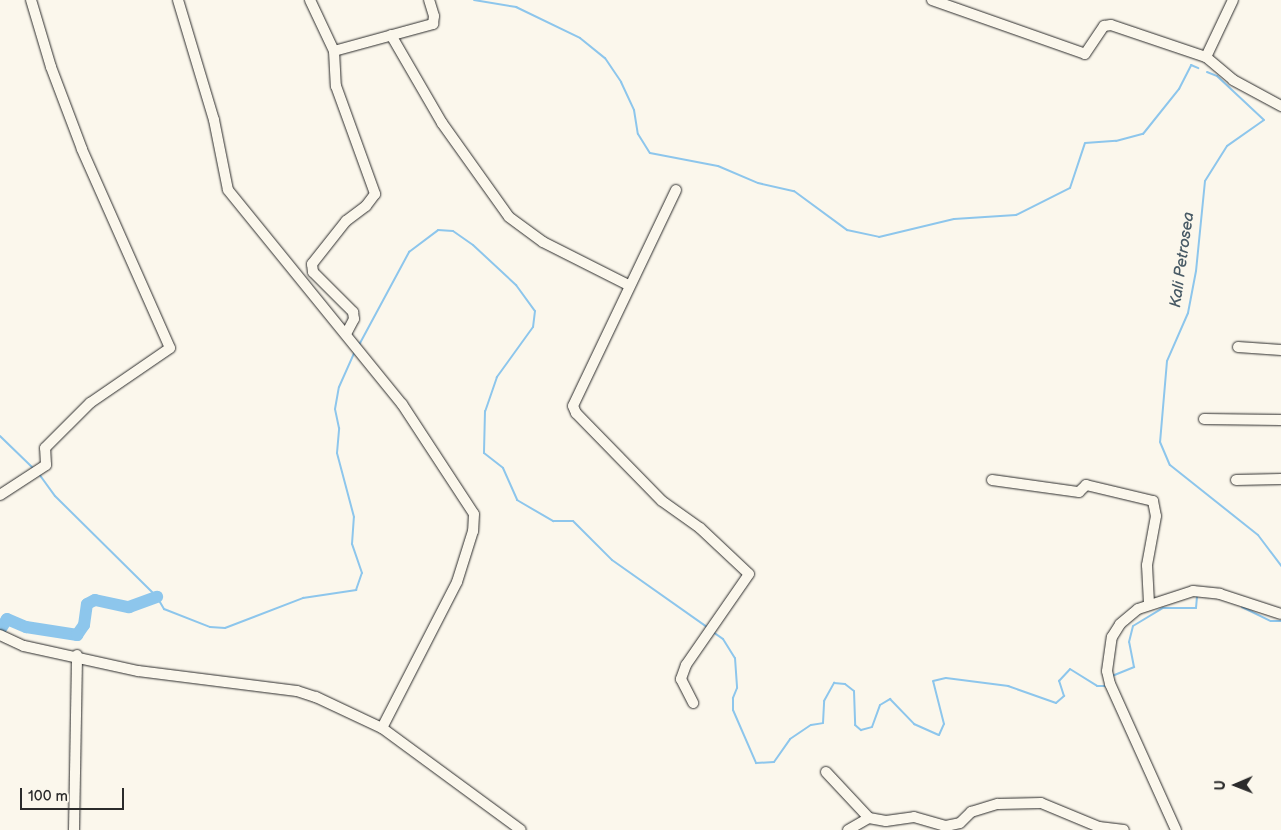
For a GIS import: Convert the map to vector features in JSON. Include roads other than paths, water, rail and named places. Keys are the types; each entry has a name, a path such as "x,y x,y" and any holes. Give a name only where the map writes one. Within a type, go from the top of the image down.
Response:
{"street":[{"path":"0,495 46,465 45,448 60,431 90,404 170,348 82,149 51,66 31,0"},
{"path":"178,0 213,114 228,190 402,404 472,508 475,523 457,582 382,728"},
{"path":"310,0 334,51 336,86 375,194 366,206 346,221 312,264 313,272 353,312 354,319 348,337"},
{"path":"334,51 433,24 434,16 429,0"},
{"path":"932,0 1080,53 1087,53 1102,29 1108,24 1206,57 1233,80 1281,106"},
{"path":"1206,57 1233,0"},
{"path":"391,35 442,123 509,217 543,242 628,285"},
{"path":"676,190 628,285 573,406 576,413 662,501 706,532 749,574 707,636 694,650 681,679 693,703"},
{"path":"1238,347 1281,350"},
{"path":"1204,419 1281,420"},
{"path":"992,480 1080,492 1086,485 1153,501 1156,516 1147,565 1149,603"},
{"path":"1236,480 1281,480"},
{"path":"1176,830 1109,679 1112,637 1120,624 1149,603 1193,591 1207,591 1281,614"},
{"path":"3,637 24,646 77,655 138,671 297,691 339,706 382,728 520,830"},
{"path":"74,830 77,655"},
{"path":"826,772 869,818 886,821 914,817 946,826 960,823 971,812 998,804 1041,803 1099,827 1124,830"},
{"path":"848,830 869,818"}],"waterway":[{"name":"Kali Petrosea","path":"474,0 516,7 580,38 605,58 621,82 634,110 638,134 650,153 718,166 758,183 794,191 847,230 879,237 954,219 1016,215 1070,188 1085,143 1116,141 1143,134 1179,89 1191,65 1198,68"},
{"name":"Kali Petrosea","path":"1207,72 1217,76 1264,120 1227,146 1205,181 1196,271 1188,313 1167,361 1160,442 1170,465 1258,535 1281,566"},
{"path":"359,345 409,252 438,230 453,231 473,245 516,285 535,311 533,327 497,377 485,411 484,453 503,468 517,500 553,521 573,521 612,560 707,627"},
{"path":"39,474 55,496 157,597 164,609 210,627 225,628 303,598 356,590 362,573 352,544 354,517 337,453 339,428 335,409 339,387 355,351"},
{"path":"0,436 34,469"},
{"path":"1112,676 1134,667 1129,642 1133,626 1163,608 1196,608 1197,596"},
{"path":"0,630 7,619 26,627 77,635 84,625 87,604 95,600 129,607 157,597"},
{"path":"1242,607 1271,621 1281,621"},
{"path":"713,632 723,639 735,658 737,688 733,698 733,710 756,763 774,762 790,739 811,725 823,723 824,701 834,683 845,684 854,691 855,725 861,730 872,727 880,705 890,699 914,724 939,735 944,724 933,681 946,678 1008,686 1056,703 1064,696 1059,681 1070,669 1097,686 1106,686"}]}
